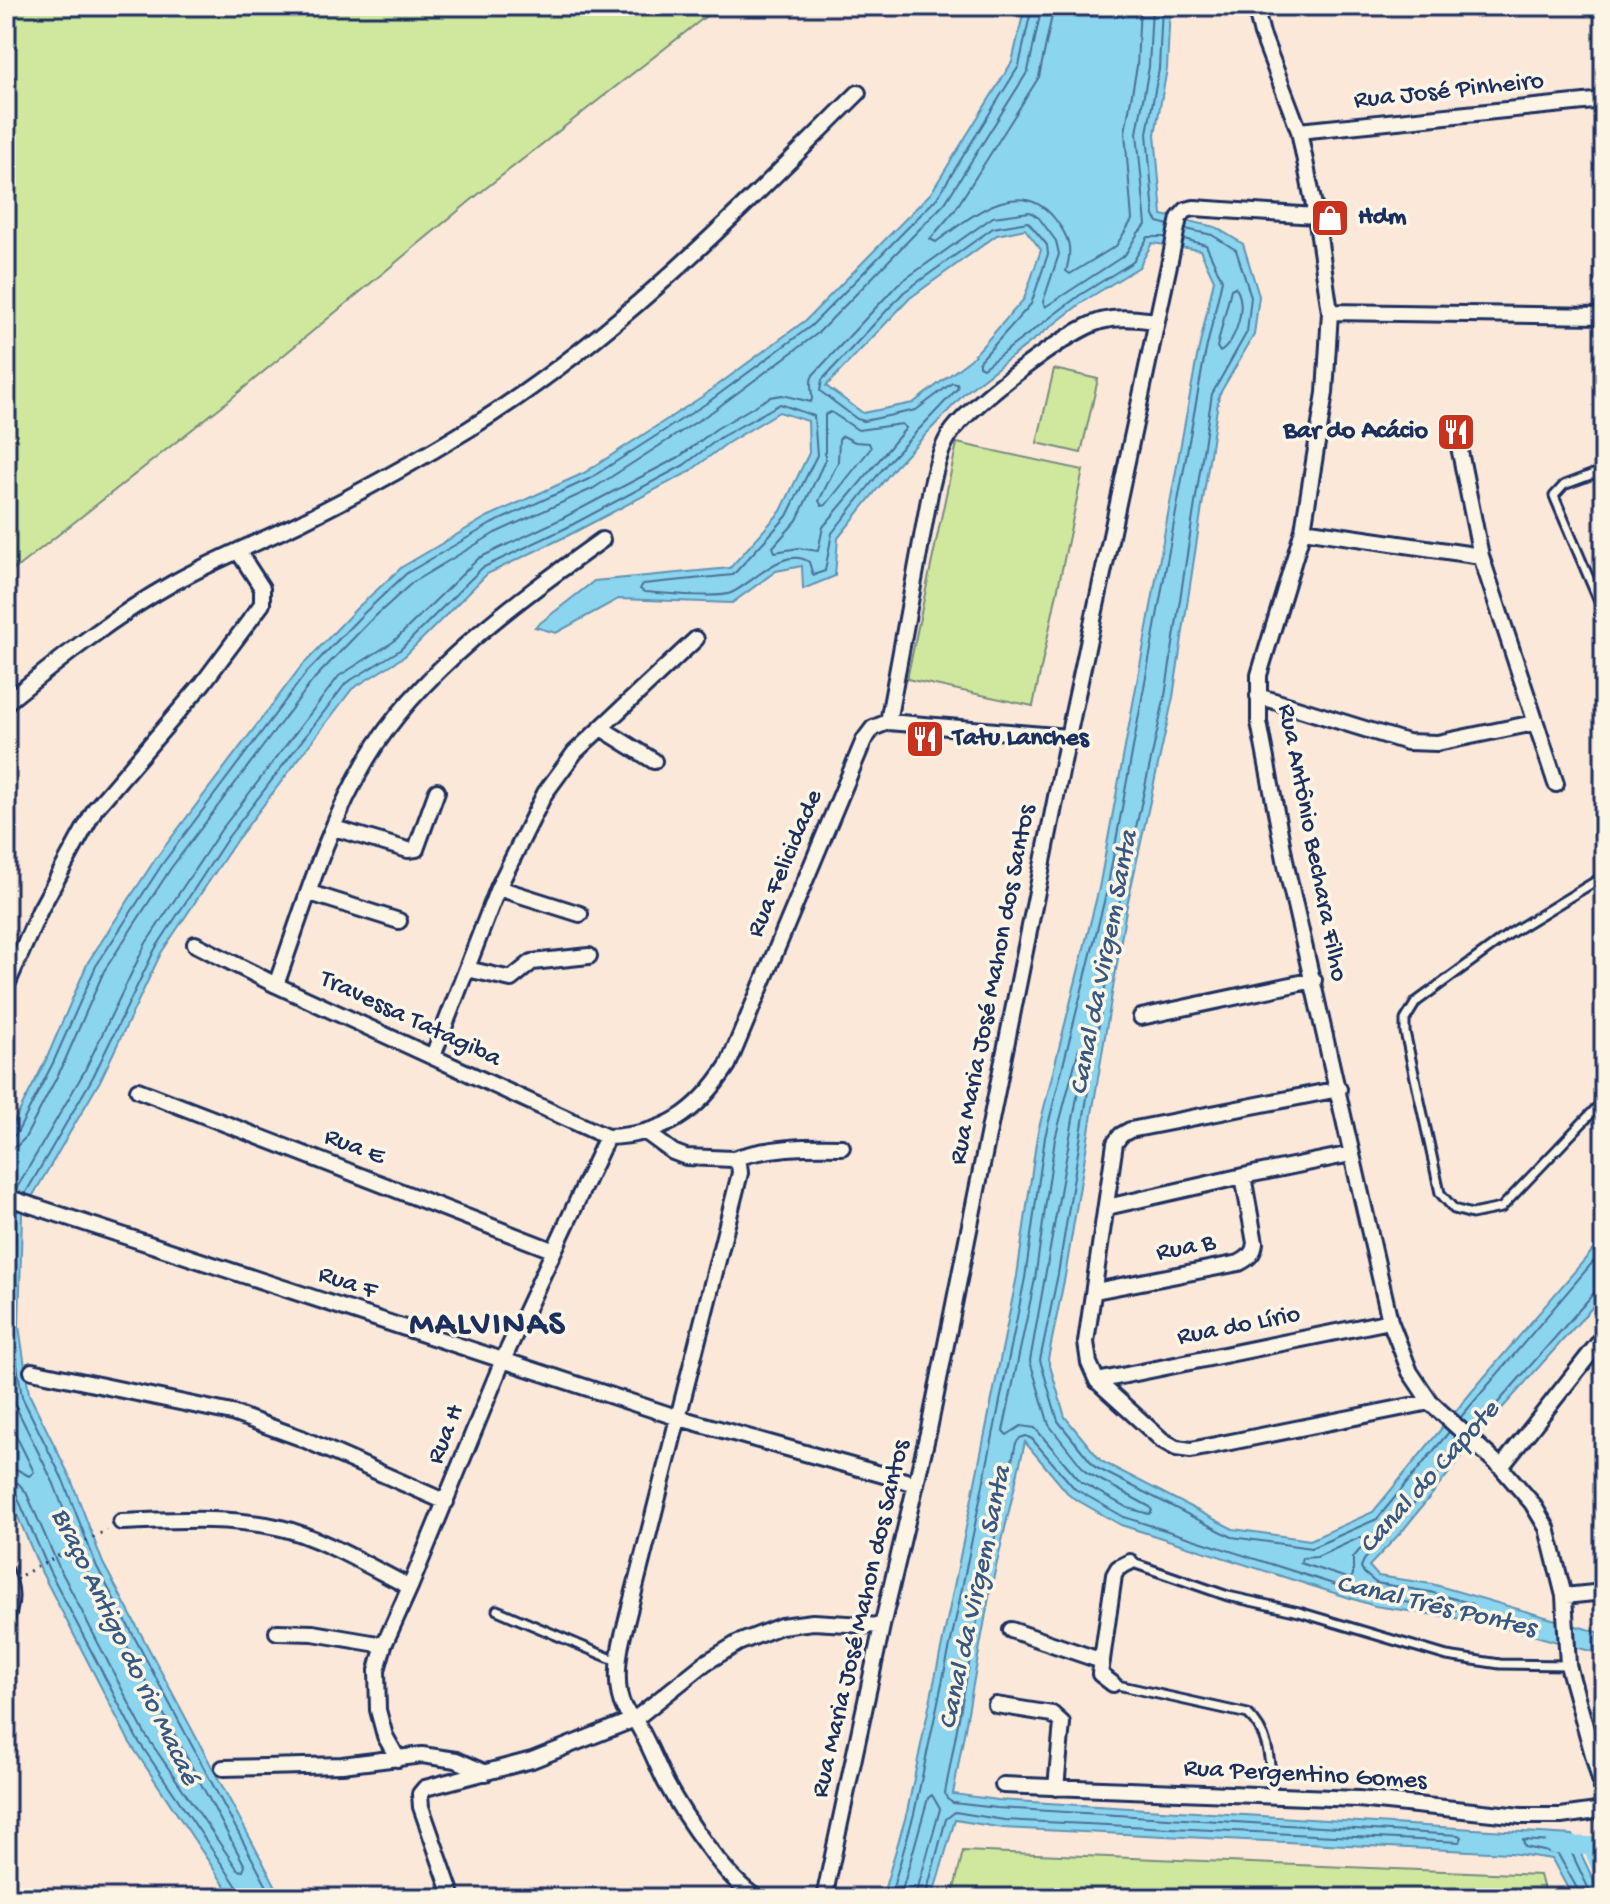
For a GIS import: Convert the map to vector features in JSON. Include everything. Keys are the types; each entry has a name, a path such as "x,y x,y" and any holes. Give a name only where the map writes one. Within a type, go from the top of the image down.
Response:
{"street":[{"name":"Rua Antônio Bechara Filho","path":"1255,6 1266,46 1299,131 1316,216 1330,312 1325,393 1303,530 1259,675 1259,722 1287,870 1390,1321 1410,1372 1430,1402 1501,1467 1532,1503 1547,1528 1564,1596 1568,1662 1604,1794"},
{"path":"6,703 127,610 176,581 371,486 471,427 541,378 625,314 691,258 858,93"},
{"name":"Rua José Pinheiro","path":"1299,131 1604,100"},
{"name":"Rua Maria José Mahon dos Santos","path":"824,1898 916,1484 1068,737 1179,218 1186,210 1194,208 1316,216"},
{"path":"1330,312 1604,316"},
{"path":"1068,737 888,722 931,488 939,455 952,431 970,412 1030,365 1084,327 1103,320 1125,317 1157,321"},
{"path":"1456,432 1481,556 1556,784"},
{"path":"1303,530 1481,556"},
{"path":"276,985 334,828 366,759 395,718 480,632 602,540"},
{"path":"6,987 40,910 95,809 203,683 262,604 262,588 238,551"},
{"path":"433,1056 498,888 545,793 575,752 696,639"},
{"path":"1258,696 1407,742 1437,743 1534,723"},
{"name":"Rua Felicidade","path":"607,1137 647,1133 672,1122 694,1109 711,1091 728,1065 864,740 873,728 888,722"},
{"path":"601,728 654,761"},
{"path":"334,828 408,850 416,849 437,791"},
{"path":"498,888 580,914"},
{"path":"310,893 399,921"},
{"name":"Travessa Tatagiba","path":"195,944 276,985 607,1137"},
{"path":"467,969 511,979 532,962 589,956"},
{"path":"1141,1017 1314,980"},
{"path":"1339,1089 1130,1130 1121,1135 1115,1143 1086,1342 1089,1363 1097,1381 1162,1440 1176,1448 1191,1450 1430,1402"},
{"name":"Rua E","path":"138,1090 552,1250"},
{"path":"647,1133 673,1152 686,1157 733,1159 749,1153 806,1146 842,1147"},
{"name":"Rua H","path":"398,1759 385,1736 378,1710 377,1670 384,1645 503,1360 607,1137"},
{"path":"1107,1207 1351,1154"},
{"path":"733,1159 739,1164 740,1173 676,1417 617,1661 624,1709 635,1719 668,1786 740,1894 757,1898"},
{"name":"Rua B","path":"1095,1291 1247,1259 1254,1251 1255,1243 1243,1176"},
{"name":"Rua F","path":"6,1197 676,1417 916,1484"},
{"name":"Rua do Lírio","path":"1097,1381 1390,1321"},
{"path":"1501,1467 1604,1336"},
{"path":"32,1371 232,1413 301,1438 446,1502"},
{"path":"121,1522 229,1520 284,1529 336,1550 410,1587"},
{"path":"1113,1684 1100,1674 1114,1575 1118,1568 1130,1562"},
{"path":"1564,1596 1604,1592"},
{"path":"453,1898 421,1807 420,1794 425,1788 557,1751 635,1719 705,1663 738,1643 781,1626 813,1622 882,1626"},
{"path":"1011,1630 1102,1661"},
{"path":"277,1632 313,1633 384,1645"},
{"path":"996,1705 1058,1717 1062,1723 1056,1788"},
{"path":"223,1768 342,1765 422,1755 443,1757 486,1773"},
{"name":"Rua Pergentino Gomes","path":"1003,1785 1358,1799 1521,1816 1561,1816 1604,1810"}],"lane":[{"path":"1604,470 1564,485 1554,496 1604,609"},
{"path":"1604,876 1509,934 1416,1002 1405,1020 1440,1193 1454,1209 1472,1214 1501,1208 1604,1100"},
{"path":"1130,1562 1228,1596 1299,1612 1447,1656 1500,1664 1568,1662"},
{"path":"6,1566 16,1600 6,1627"},
{"path":"497,1610 617,1661"},
{"path":"1113,1684 1248,1714 1259,1724 1266,1740 1274,1797"}],"path":[{"path":"12,1581 121,1522"}],"green space":[{"path":"6,6 719,6 486,188 228,401 6,576"},
{"path":"1054,369 1098,379 1081,453 1037,443"},
{"path":"957,443 1083,470 1033,706 907,679"},
{"path":"963,1851 1540,1875 1546,1898 952,1898"}],"water":[{"path":"1025,6 1170,6 1167,69 1155,134 1162,215 1215,227 1243,244 1259,296 1254,335 1219,395 1173,697 1126,910 1065,1276 1048,1359 1065,1417 1101,1461 1233,1529 1310,1540 1373,1512 1604,1237 1604,1294 1489,1423 1404,1529 1369,1566 1378,1576 1432,1584 1604,1634 1604,1655 1489,1623 1375,1606 1121,1525 1070,1496 1025,1442 989,1597 953,1794 998,1800 1572,1835 1602,1898 1573,1898 1552,1859 1510,1853 1003,1828 955,1820 932,1898 882,1898 907,1812 949,1611 1017,1276 1037,1136 1099,888 1214,280 1200,250 1152,243 1139,267 1084,301 966,392 895,467 838,538 835,576 803,589 802,566 776,571 732,603 618,599 556,633 535,627 594,581 730,568 781,511 809,453 808,421 779,412 726,444 689,472 487,574 405,656 352,689 236,841 161,953 100,1081 22,1214 19,1326 29,1394 70,1477 103,1563 282,1898 233,1898 130,1743 42,1573 6,1489 6,1137 46,1060 88,962 156,858 300,668 357,608 402,567 487,517 584,473 703,396 806,320 931,193 1012,62","holes":["1025,229 1041,250 1024,299 971,359 913,403 863,413 826,386 910,298 997,235"]}],"waterway":[{"path":"1554,1845 1592,1846 1604,1875"}],"place":[{"name":"Hdm","path":"1330,218"},
{"name":"Bar do Acácio","path":"1456,432"},
{"name":"Tatu Lanches","path":"925,739"}],"district":[{"name":"MALVINAS","path":"488,1326"}],"water label":[{"name":"Canal da Virgem Santa","path":"1105,963"},
{"name":"Canal do Capote","path":"1430,1478"},
{"name":"Canal da Virgem Santa","path":"976,1598"},
{"name":"Canal Três Pontes","path":"1436,1607"},
{"name":"Braço Antigo do rio Macaé","path":"124,1647"}]}
